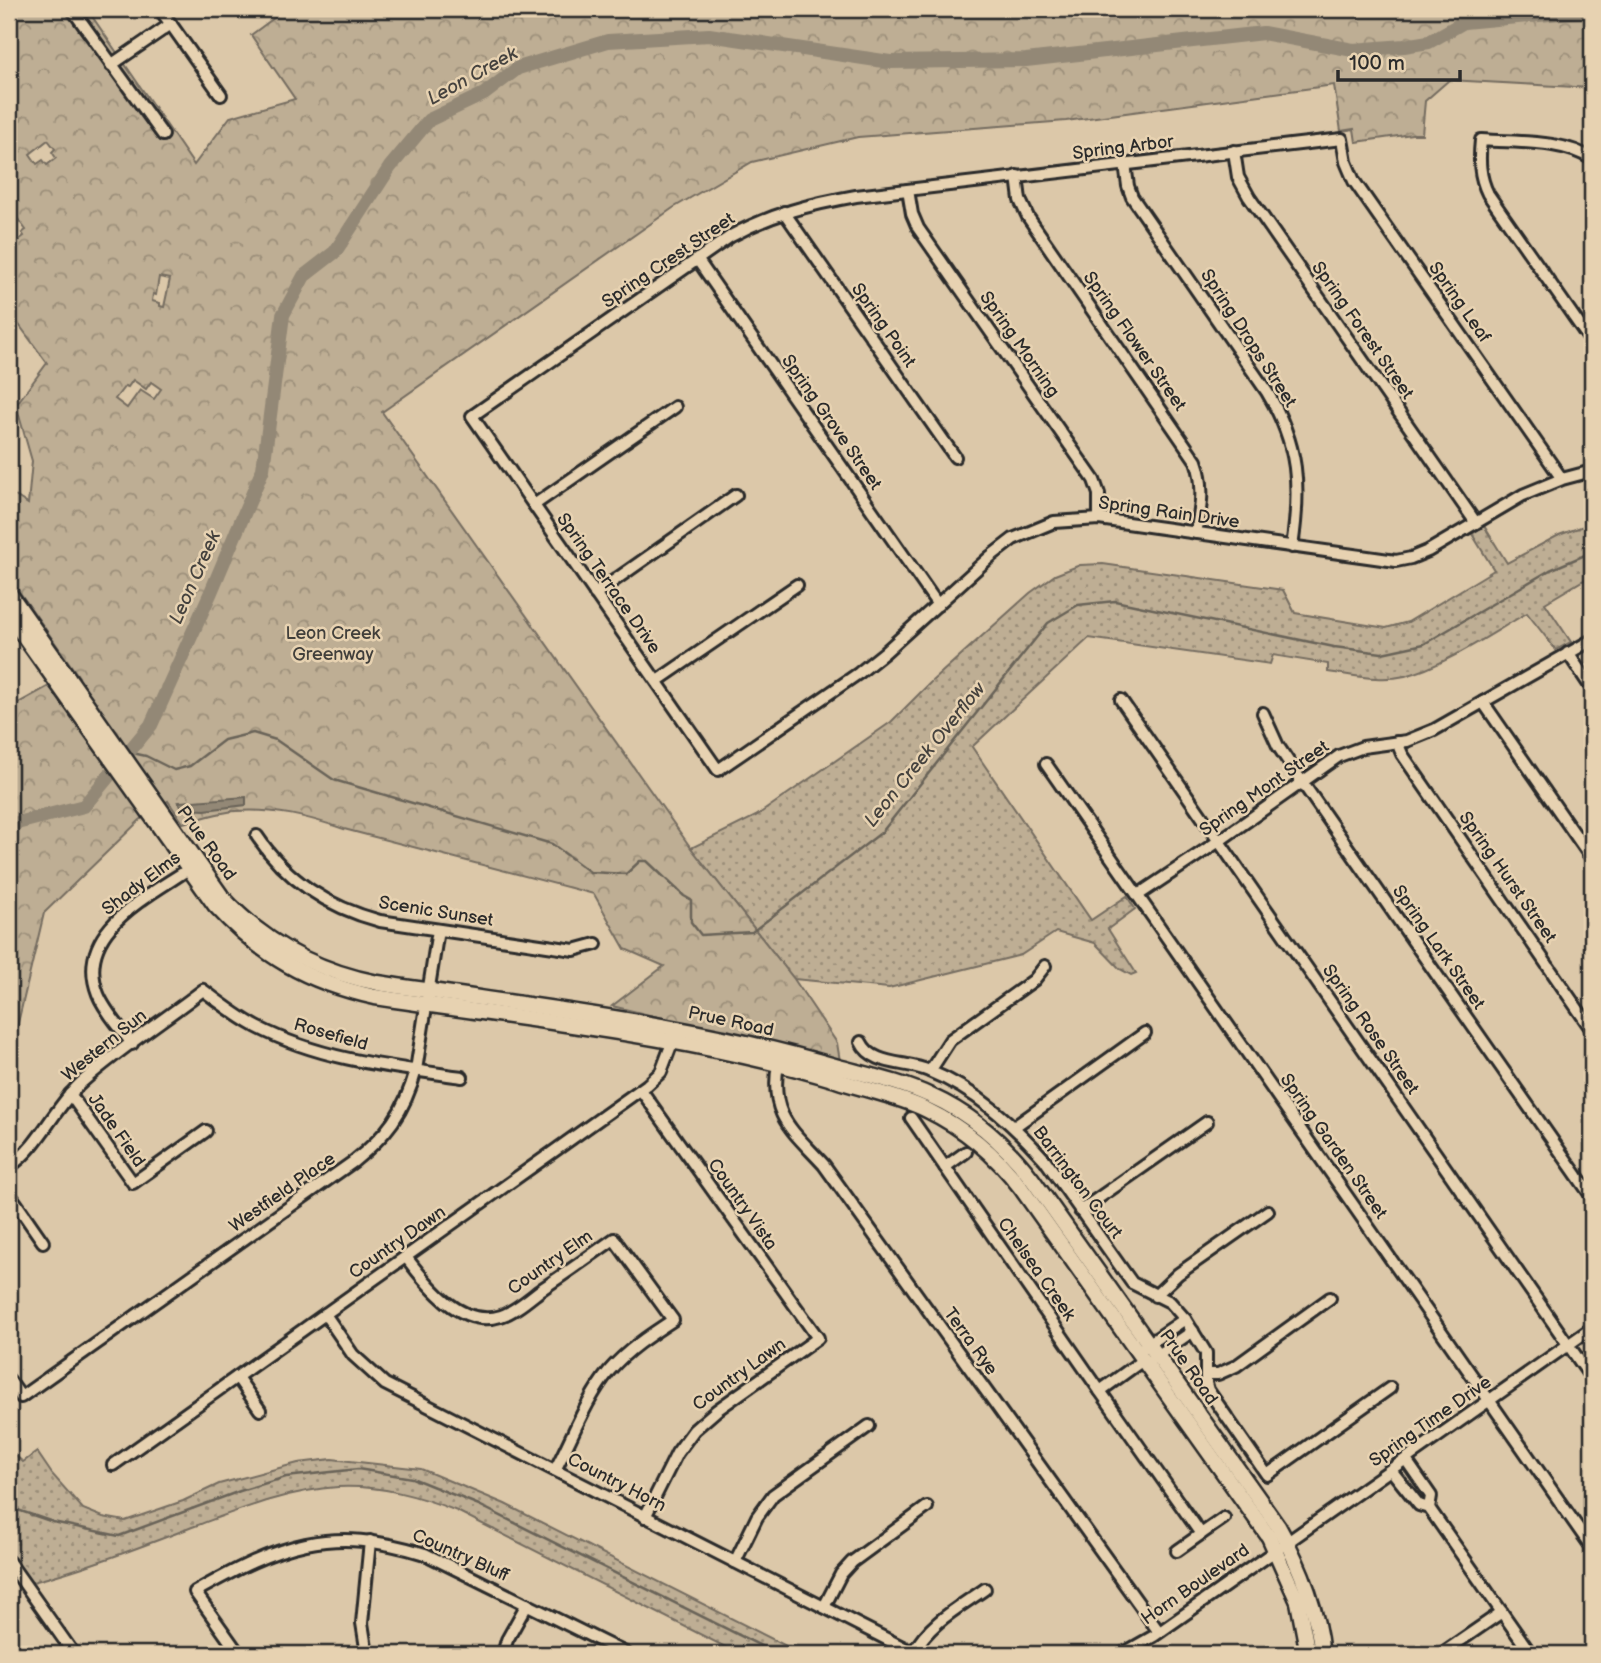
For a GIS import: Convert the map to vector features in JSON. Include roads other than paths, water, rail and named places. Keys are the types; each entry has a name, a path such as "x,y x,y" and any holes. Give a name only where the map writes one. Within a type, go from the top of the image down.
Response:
{"main road":[{"name":"Prue Road","path":"9,593 62,681"},
{"name":"Prue Road","path":"9,615 62,681 192,866 256,930 303,960 352,978 426,998 588,1013 904,1100 927,1110 977,1141 1018,1172"},
{"name":"Prue Road","path":"675,1035 799,1055 908,1087 933,1097 985,1129 1281,1545 1311,1598 1322,1654"},
{"name":"Prue Road","path":"1281,1545 1298,1602 1308,1654"}],"street":[{"path":"72,9 163,135"},
{"path":"160,9 221,95"},
{"path":"111,65 171,24"},
{"name":"Spring Arbor","path":"908,190 1342,139"},
{"name":"Spring Leaf","path":"1342,139 1346,162 1354,181 1562,479"},
{"path":"1592,159 1571,148 1556,145 1481,140 1480,172 1488,194 1592,343"},
{"name":"Spring Forest Street","path":"1234,151 1238,177 1249,197 1476,523"},
{"name":"Spring Drops Street","path":"1125,164 1132,197 1267,392 1285,426 1297,478 1298,501 1292,547"},
{"name":"Spring Flower Street","path":"1017,176 1020,200 1028,217 1196,461 1201,484 1201,505 1196,533"},
{"name":"Spring Crest Street","path":"472,416 697,259 748,227 784,212 827,201 908,190"},
{"name":"Spring Morning","path":"908,190 912,214 918,228 1094,480 1099,494 1099,519"},
{"name":"Spring Point","path":"784,212 955,457"},
{"name":"Spring Grove Street","path":"697,259 937,605"},
{"path":"534,505 675,407"},
{"name":"Spring Terrace Drive","path":"472,416 718,770"},
{"name":"Spring Rain Drive","path":"718,770 859,673 991,556 1020,535 1054,522 1099,519 1396,561 1418,556 1523,495 1562,479 1592,471"},
{"path":"595,594 736,495"},
{"path":"657,681 797,584"},
{"name":"Spring Mont Street","path":"1138,895 1339,756 1356,748 1417,738 1592,639"},
{"path":"1568,653 1592,689"},
{"name":"Spring Rose Street","path":"1121,700 1592,1379"},
{"path":"1483,702 1592,859"},
{"name":"Spring Lark Street","path":"1263,713 1278,747 1592,1197"},
{"name":"Spring Hurst Street","path":"1397,742 1402,754 1592,1030"},
{"name":"Spring Garden Street","path":"1046,764 1592,1548"},
{"name":"Scenic Sunset","path":"257,836 284,870 324,900 355,914 380,921 574,950 596,944"},
{"name":"Shady Elms","path":"132,1044 100,998 96,987 94,961 100,940 112,924 192,866"},
{"name":"Westfield Place","path":"9,1380 21,1397 368,1150 390,1128 411,1088 416,1070 438,930"},
{"path":"930,1071 950,1040 1034,980 1045,966"},
{"name":"Western Sun","path":"9,1167 20,1160 38,1140 70,1094 83,1081 203,990"},
{"name":"Rosefield","path":"203,990 255,1026 304,1047 345,1060 462,1077"},
{"path":"1014,1126 1145,1032"},
{"name":"Country Dawn","path":"113,1465 640,1090 661,1072 675,1035"},
{"name":"Barrington Court","path":"861,1042 865,1050 876,1058 916,1065 930,1071 976,1097 1014,1126 1045,1160 1132,1283 1170,1302 1185,1319 1206,1353 1208,1390 1267,1475 1390,1388"},
{"name":"Terra Rye","path":"778,1064 776,1093 784,1120 824,1165 1159,1632"},
{"name":"Country Vista","path":"640,1090 818,1338"},
{"name":"Jade Field","path":"70,1094 133,1183 206,1131"},
{"name":"Chelsea Creek","path":"911,1118 1200,1534"},
{"path":"1080,1211 1207,1122"},
{"path":"945,1167 966,1152"},
{"path":"9,1193 43,1241"},
{"path":"1155,1296 1178,1274 1268,1211"},
{"name":"Country Elm","path":"406,1256 421,1277 446,1301 472,1316 490,1319 512,1311 614,1239 673,1320 639,1343 608,1372 555,1471"},
{"path":"1206,1374 1236,1366 1330,1298"},
{"name":"Country Horn","path":"325,1314 353,1354 385,1384 915,1654"},
{"path":"1100,1391 1146,1355 1166,1332 1185,1319"},
{"name":"Spring Time Drive","path":"1281,1545 1592,1328"},
{"path":"1146,1355 1174,1344 1193,1331"},
{"path":"1166,1332 1174,1344"},
{"name":"Country Lawn","path":"645,1517 677,1453 694,1430 717,1410 818,1338"},
{"path":"237,1377 260,1410"},
{"path":"735,1562 757,1517 773,1495 869,1426"},
{"path":"1406,1460 1430,1496 1429,1508"},
{"path":"1391,1470 1419,1505 1429,1508 1531,1654"},
{"path":"1410,1494 1423,1485"},
{"path":"824,1607 841,1574 852,1562 927,1507"},
{"path":"1177,1551 1224,1518"},
{"name":"Country Bluff","path":"239,1654 195,1592 262,1556 332,1541 370,1541 425,1554 627,1654"},
{"path":"367,1654 362,1623 370,1541"},
{"name":"Horn Boulevard","path":"1122,1654 1159,1632 1281,1545"},
{"path":"9,1562 74,1654"},
{"path":"915,1654 922,1636 931,1627 985,1589"},
{"path":"503,1654 507,1640 527,1604"},
{"path":"1446,1653 1502,1612"}],"waterway":[{"name":"Leon Creek","path":"9,825 84,806 151,725 263,469 283,315 304,276 335,252 390,167 429,120 484,94 518,68 608,41 709,35 890,62 1026,60 1263,33 1353,50 1429,42 1464,22 1592,10"},
{"name":"Leon Creek Overflow","path":"128,752 146,756 174,770 190,766 224,740 253,733 276,740 334,780 552,844 590,872 626,874 640,861 647,861 691,900 691,922 701,935 752,932 882,832 1048,623 1078,605 1115,601 1334,647 1382,653 1424,644 1550,570 1592,552"},
{"path":"9,1507 53,1522 119,1536 240,1491 286,1477 358,1469 412,1478 479,1505 777,1654"}],"park label":[{"name":"Leon Creek Greenway","path":"333,643"}]}
